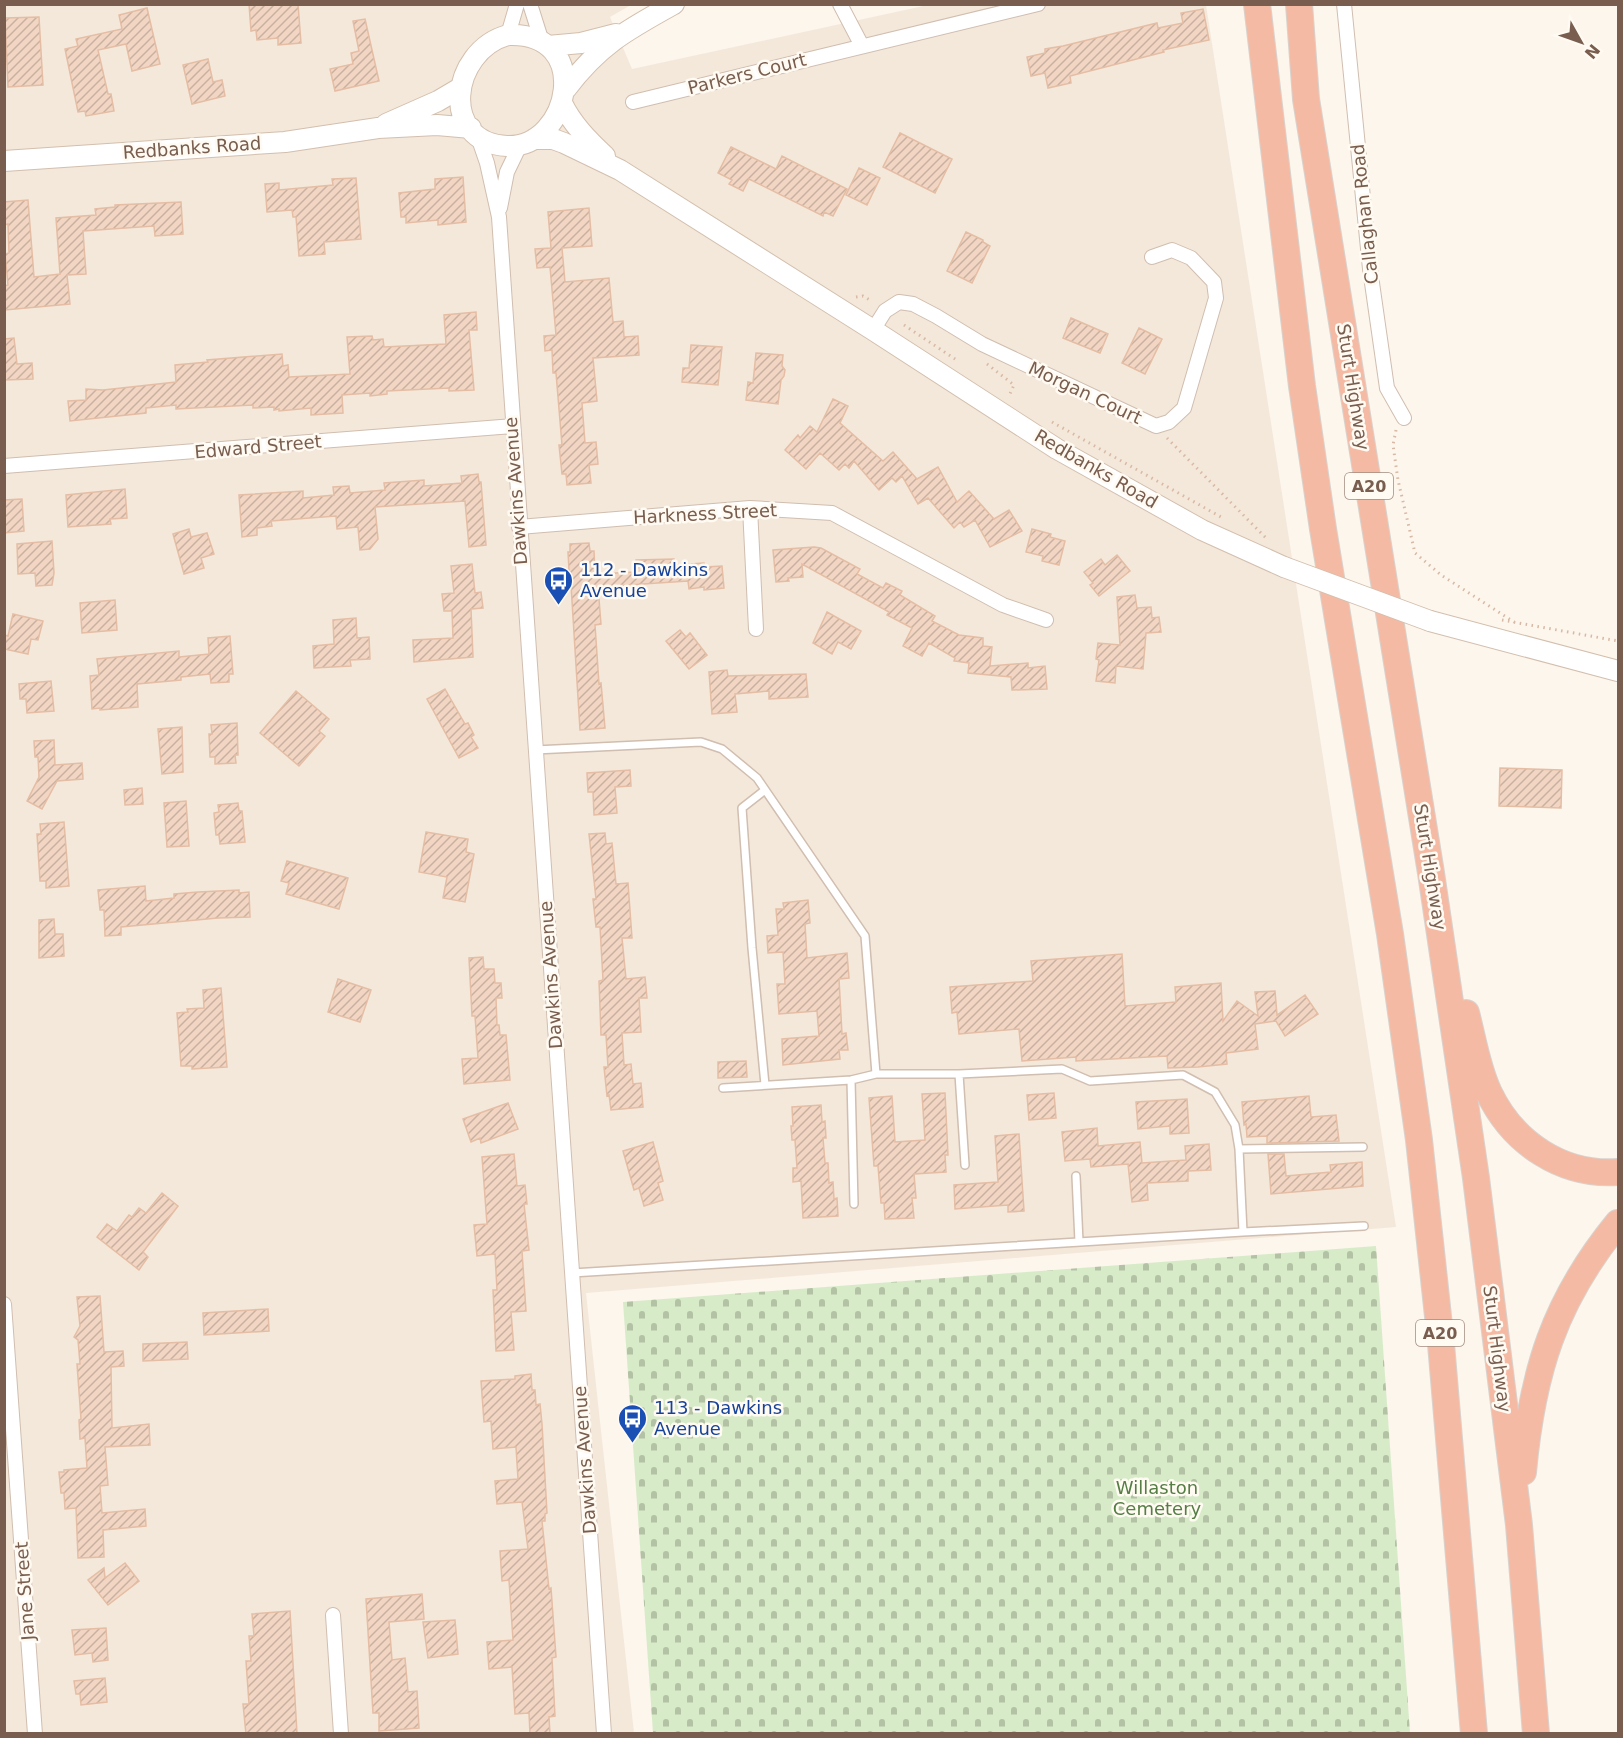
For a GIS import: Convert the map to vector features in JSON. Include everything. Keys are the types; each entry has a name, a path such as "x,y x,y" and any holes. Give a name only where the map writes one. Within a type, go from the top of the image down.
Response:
{"highway":[{"name":"Sturt Highway","path":"1299,4 1306,99 1431,873 1476,1178 1519,1525 1536,1734"},
{"name":"A20","path":"1255,8 1302,386 1325,541 1390,934 1419,1140 1441,1344 1474,1734"},
{"path":"1431,873 1482,1075 1497,1108 1518,1136 1546,1156 1578,1169 1618,1173"},
{"path":"1519,1525 1527,1431 1546,1347 1555,1324 1583,1270 1618,1223"}],"main road":[{"path":"564,96 561,64 545,44 530,37 508,35 485,45 467,66 459,88 460,108 473,131 495,144 527,142 552,121 564,96 589,60 622,33 674,4"},
{"path":"545,44 581,43 622,33"},
{"name":"Redbanks Road","path":"378,128 438,101 459,88"},
{"name":"Redbanks Road","path":"564,96 568,114 586,138 620,170"},
{"name":"Redbanks Road","path":"4,161 285,142 378,128 437,125 473,131"},
{"name":"Redbanks Road","path":"527,142 553,140 564,143 620,170 1057,449 1202,530 1284,567 1430,621 1618,671"}],"street":[{"path":"508,35 517,4"},
{"path":"530,4 545,44"},
{"path":"840,4 862,46"},
{"name":"Parkers Court","path":"633,102 1038,4"},
{"name":"Callaghan Road","path":"1344,4 1370,268 1387,388 1402,414"},
{"name":"Dawkins Avenue","path":"473,131 487,163 498,217 604,1734"},
{"name":"Dawkins Avenue","path":"498,217 503,185 527,142"},
{"name":"Morgan Court","path":"873,330 885,311 892,306 899,302 913,304 982,345 1156,426 1169,422 1184,408 1216,298 1214,282 1191,258 1172,250 1152,257"},
{"name":"Edward Street","path":"4,466 512,426"},
{"path":"750,508 756,629"},
{"name":"Harkness Street","path":"519,527 750,508 832,513 1004,604 1046,620"},
{"name":"Jane Street","path":"4,1304 35,1734"},
{"path":"333,1615 341,1734"}],"lane":[{"path":"535,750 701,742 722,749 757,778 865,936 876,1074"},
{"path":"765,790 742,808 765,1085"},
{"path":"723,1088 851,1080 876,1074 959,1074 1062,1069 1090,1081 1183,1075 1215,1092 1235,1125 1239,1149 1243,1232"},
{"path":"959,1074 965,1165"},
{"path":"851,1080 854,1204"},
{"path":"1239,1149 1363,1147"},
{"path":"1076,1176 1079,1242"},
{"path":"572,1273 1364,1226"}],"path":[{"path":"856,297 863,296 870,300"},
{"path":"904,325 961,364"},
{"path":"986,363 1014,385 1009,396 1017,401"},
{"path":"1402,414 1393,445 1398,480 1415,553 1441,575 1514,622"},
{"path":"1044,418 1224,519"},
{"path":"1156,426 1276,547 1255,536"},
{"path":"1492,618 1618,641"}],"shaded area":[{"path":"5,5 631,5 610,17 632,69 928,5 1206,5 1396,1227 586,1293 634,1733 5,1734"}],"green space":[{"name":"Willaston Cemetery","path":"1376,1246 1410,1733 653,1733 623,1302"}],"building":[{"path":"249,4 298,4 301,43 278,45 278,38 257,40 256,30 251,31"},
{"path":"147,8 160,64 132,71 126,44 98,50 114,111 86,116 85,111 78,112 65,49 78,46 76,39 122,29 119,15"},
{"path":"1203,9 1209,40 1163,50 1164,52 1070,76 1071,83 1048,88 1045,73 1031,76 1027,57 1045,53 1045,49 1157,23 1158,28 1183,23 1181,13"},
{"path":"39,17 43,85 8,87 5,18"},
{"path":"365,19 379,81 335,91 330,69 353,64 351,53 359,51 353,21"},
{"path":"208,59 213,82 222,80 225,96 192,104 183,65"},
{"path":"900,133 952,159 935,193 883,167"},
{"path":"731,147 776,169 782,156 847,189 833,216 824,212 823,216 749,179 743,191 729,184 732,180 718,173"},
{"path":"859,168 880,178 867,205 846,195"},
{"path":"463,177 466,222 438,225 438,220 406,223 406,217 401,217 399,193 435,189 435,179"},
{"path":"356,178 361,239 324,242 325,254 299,256 296,217 293,217 292,210 267,212 265,184 279,183 279,190 333,185 332,179"},
{"path":"28,200 34,277 60,274 56,218 96,215 95,209 115,207 115,205 181,202 183,234 155,236 154,226 83,231 86,274 67,275 70,304 5,310 4,286 8,285 5,254 9,253 8,224 4,225 4,202"},
{"path":"589,208 592,246 562,248 565,282 609,278 613,322 623,321 624,337 638,336 639,355 593,358 597,401 582,403 585,443 596,442 598,464 589,465 591,483 567,485 566,474 562,474 559,445 562,445 556,373 553,373 552,350 545,351 544,336 556,335 550,267 537,268 535,249 551,248 548,212"},
{"path":"966,232 990,246 972,283 947,271"},
{"path":"476,312 477,330 469,330 474,390 449,391 449,388 387,391 387,394 370,396 370,393 342,395 343,413 311,415 311,408 279,411 279,409 274,410 274,407 253,408 253,405 176,409 176,405 146,408 146,413 70,421 68,401 86,400 86,389 103,390 176,382 175,365 282,354 283,366 288,365 289,377 350,374 347,337 372,336 373,340 383,339 384,347 446,344 444,315"},
{"path":"1071,318 1108,334 1100,353 1063,338"},
{"path":"1139,328 1162,339 1145,374 1122,363"},
{"path":"14,338 17,364 32,363 33,379 4,380 4,339"},
{"path":"691,345 722,347 718,385 682,382 683,368 689,368"},
{"path":"756,353 783,355 782,366 785,370 781,380 778,404 746,400 748,382 753,383"},
{"path":"833,399 848,406 840,423 883,461 893,452 917,479 938,467 957,502 969,491 994,519 1009,510 1022,531 990,547 975,520 964,527 960,522 954,528 928,498 918,504 902,476 896,482 892,478 879,490 854,461 849,468 845,464 839,470 820,453 806,469 785,450 798,435 800,438 810,426 817,432"},
{"path":"478,474 479,482 481,482 486,545 469,547 465,501 375,507 378,539 370,549 360,550 358,527 337,529 336,516 271,521 272,526 257,528 257,535 242,537 239,495 303,491 303,498 334,495 333,487 349,486 350,493 385,490 384,483 424,480 424,486 462,483 461,476"},
{"path":"125,489 127,518 110,519 111,524 68,527 66,495"},
{"path":"22,499 24,531 4,533 4,500"},
{"path":"189,529 191,537 207,533 214,554 201,558 204,568 184,574 173,534"},
{"path":"1032,529 1065,541 1059,565 1042,561 1043,556 1026,552"},
{"path":"52,541 54,573 52,585 36,586 35,573 18,574 17,544"},
{"path":"589,543 590,551 594,551 595,574 636,572 636,560 674,559 674,565 704,563 705,567 722,566 724,588 689,589 688,581 598,587 601,624 595,625 605,728 580,730 571,585 566,585 565,570 569,570 570,544"},
{"path":"821,548 860,569 857,574 883,588 886,583 902,591 900,595 935,616 932,621 959,635 983,638 983,646 992,647 990,666 1028,663 1028,668 1045,666 1047,689 1012,690 1011,677 968,673 969,663 954,661 955,658 929,643 922,656 903,646 912,628 887,615 889,612 802,564 803,577 776,582 773,550"},
{"path":"1117,555 1130,571 1099,596 1090,585 1093,583 1084,572 1101,559 1105,565"},
{"path":"472,564 475,593 481,592 483,608 471,609 473,657 414,662 413,640 453,638 452,611 444,611 442,594 454,593 451,566"},
{"path":"1135,595 1137,608 1151,607 1152,618 1159,617 1161,632 1146,633 1143,669 1116,666 1115,683 1096,681 1099,660 1096,659 1098,643 1120,645 1117,597"},
{"path":"115,600 117,630 82,633 80,603"},
{"path":"827,612 861,631 851,649 838,642 832,654 813,643"},
{"path":"13,614 43,621 38,640 31,639 28,654 4,649 4,635 8,636"},
{"path":"356,618 357,638 369,637 370,659 350,660 351,666 314,668 313,646 334,644 333,620"},
{"path":"680,630 686,637 690,633 707,655 689,669 666,641"},
{"path":"230,636 233,674 229,674 229,682 211,683 210,674 181,677 181,680 137,684 138,707 92,709 90,676 99,675 97,659 179,651 179,657 209,654 208,638"},
{"path":"727,670 728,676 806,674 808,697 769,699 769,691 735,694 737,712 712,714 709,672"},
{"path":"51,681 54,711 27,713 26,699 20,699 19,684"},
{"path":"445,689 465,724 468,723 474,735 471,737 478,748 459,758 427,699"},
{"path":"296,691 329,719 319,731 325,736 299,766 260,733"},
{"path":"237,723 236,763 215,764 215,757 210,757 211,725"},
{"path":"182,727 183,772 162,774 158,729"},
{"path":"54,740 55,765 82,763 83,779 57,781 42,809 27,801 39,777 34,741"},
{"path":"1500,768 1562,770 1561,808 1499,806"},
{"path":"630,770 631,786 615,787 617,813 594,815 593,792 588,792 587,773"},
{"path":"142,788 143,804 125,805 124,790"},
{"path":"186,801 189,846 167,847 164,803"},
{"path":"238,803 239,811 242,811 245,842 220,844 219,835 216,835 214,813 219,812 218,805"},
{"path":"64,822 69,886 46,888 46,881 40,881 37,834 41,834 40,824"},
{"path":"426,832 468,839 466,852 474,854 465,902 443,898 447,877 419,872"},
{"path":"605,833 606,844 612,843 616,884 628,883 632,938 622,938 626,979 645,977 647,998 639,998 641,1032 622,1033 624,1065 631,1064 633,1084 641,1083 643,1107 611,1110 604,1067 608,1067 606,1035 601,1035 599,981 603,980 600,927 596,927 593,899 596,899 589,834"},
{"path":"287,861 348,878 339,909 286,894 289,883 281,881"},
{"path":"145,886 146,901 174,898 174,894 239,890 239,893 249,892 250,917 121,927 121,935 105,936 104,910 100,910 98,890"},
{"path":"808,900 810,923 805,924 807,958 847,953 849,978 839,979 842,1034 846,1033 848,1050 839,1050 840,1059 783,1065 782,1039 819,1036 817,1011 779,1014 777,984 785,984 783,952 768,953 767,936 778,935 776,909 784,909 783,903"},
{"path":"54,919 55,934 63,934 64,956 39,958 39,920"},
{"path":"1122,954 1125,1006 1176,1002 1175,987 1221,983 1223,1021 1237,1001 1258,1016 1255,992 1275,991 1277,1015 1305,995 1318,1014 1285,1036 1276,1021 1255,1024 1258,1049 1226,1053 1227,1064 1198,1067 1168,1068 1167,1056 1076,1061 1076,1057 1022,1061 1019,1029 959,1034 957,1012 952,1013 950,987 1033,981 1031,961"},
{"path":"483,957 484,969 494,969 495,983 501,983 502,998 496,998 497,1025 499,1025 500,1035 506,1035 510,1080 464,1084 462,1059 478,1058 475,1016 472,1016 469,958"},
{"path":"338,979 371,990 360,1022 328,1012"},
{"path":"221,988 227,1067 192,1069 192,1066 181,1066 177,1013 188,1012 187,1009 204,1008 203,990"},
{"path":"746,1061 747,1077 718,1078 718,1062"},
{"path":"945,1093 948,1155 945,1155 946,1172 914,1174 916,1198 912,1198 914,1218 885,1219 884,1203 881,1203 878,1166 874,1166 869,1098 892,1096 895,1142 925,1140 922,1094"},
{"path":"1054,1093 1056,1118 1029,1120 1027,1095"},
{"path":"1309,1096 1311,1117 1336,1115 1339,1141 1267,1143 1267,1136 1247,1137 1242,1102"},
{"path":"1187,1099 1189,1133 1170,1134 1170,1126 1138,1129 1136,1102"},
{"path":"508,1103 518,1129 481,1143 480,1138 471,1142 463,1119"},
{"path":"821,1105 822,1122 825,1121 826,1138 823,1138 825,1163 828,1163 829,1183 833,1182 834,1199 837,1198 838,1216 803,1218 801,1181 793,1182 793,1168 797,1168 795,1140 792,1140 792,1107"},
{"path":"1097,1128 1098,1146 1140,1142 1142,1163 1186,1160 1185,1146 1209,1144 1211,1170 1188,1171 1188,1181 1147,1183 1148,1200 1132,1202 1128,1164 1091,1167 1090,1159 1065,1161 1062,1132"},
{"path":"1019,1134 1024,1211 1008,1212 1008,1205 955,1209 954,1185 998,1182 995,1136"},
{"path":"653,1142 663,1181 658,1183 663,1200 644,1206 639,1188 634,1190 623,1151"},
{"path":"514,1154 517,1186 525,1185 527,1204 524,1204 529,1250 522,1251 526,1311 511,1312 514,1350 496,1351 493,1290 497,1290 495,1254 477,1256 474,1225 487,1224 482,1157"},
{"path":"1268,1154 1284,1154 1286,1176 1331,1172 1330,1165 1362,1162 1363,1186 1271,1194"},
{"path":"162,1193 178,1206 143,1252 148,1257 139,1270 97,1237 107,1224 117,1231 129,1215 132,1217 139,1208 146,1213"},
{"path":"100,1296 104,1352 123,1351 124,1366 111,1367 112,1428 149,1424 150,1445 105,1447 108,1485 100,1486 102,1513 145,1509 146,1526 103,1530 104,1557 78,1558 76,1508 65,1509 59,1472 87,1468 85,1438 80,1439 77,1364 80,1364 78,1340 74,1337 80,1326 77,1297"},
{"path":"268,1309 269,1331 204,1335 203,1313"},
{"path":"187,1342 188,1359 143,1361 143,1344"},
{"path":"531,1374 532,1390 535,1390 536,1405 540,1404 542,1424 547,1513 545,1521 542,1521 549,1589 551,1588 556,1657 552,1658 555,1716 549,1717 550,1734 530,1734 529,1713 515,1714 512,1667 489,1669 487,1642 513,1640 509,1580 502,1581 500,1551 528,1549 522,1502 497,1504 495,1481 518,1479 516,1447 493,1449 491,1421 484,1422 481,1381 515,1379 515,1376"},
{"path":"125,1563 139,1581 108,1605 88,1580 104,1568 105,1578"},
{"path":"422,1594 424,1619 389,1622 392,1660 405,1658 408,1692 417,1691 419,1728 379,1731 379,1713 373,1713 366,1599"},
{"path":"290,1611 297,1734 246,1734 243,1704 249,1704 246,1661 251,1661 249,1636 254,1636 252,1614"},
{"path":"455,1620 458,1654 428,1658 423,1622"},
{"path":"106,1628 108,1660 93,1662 92,1653 75,1655 72,1630"},
{"path":"105,1678 107,1702 81,1705 80,1694 76,1694 74,1681"}],"place":[{"name":"112 - Dawkins Avenue","path":"559,606"},
{"name":"113 - Dawkins Avenue","path":"633,1444"}]}
